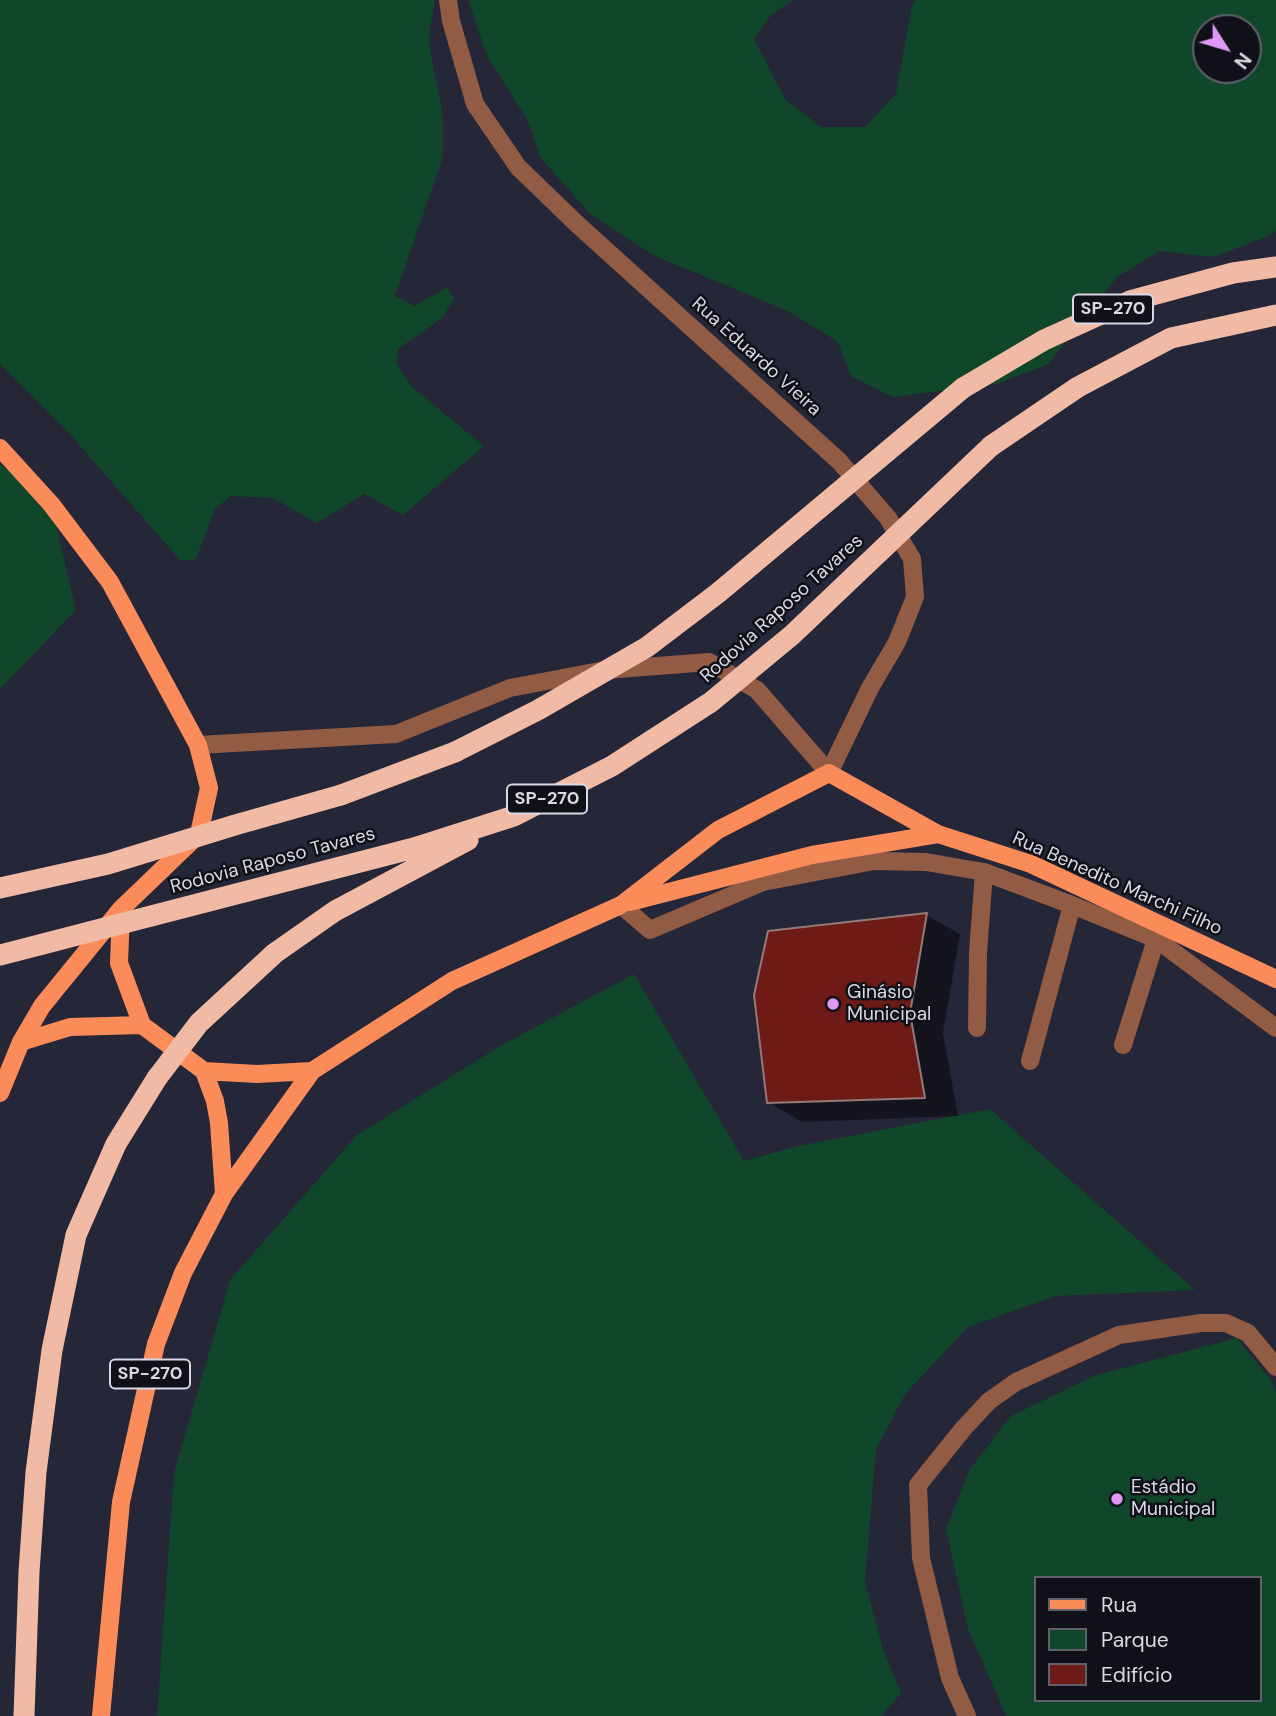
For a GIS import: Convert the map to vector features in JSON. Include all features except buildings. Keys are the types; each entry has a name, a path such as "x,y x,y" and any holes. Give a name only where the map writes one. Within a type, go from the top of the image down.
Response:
{"highway":[{"name":"SP-270","path":"0,888 108,864 341,795 456,751 537,710 657,639 718,593 963,388 1044,340 1130,301 1233,273 1276,267"},
{"name":"Rodovia Raposo Tavares","path":"0,955 414,848 514,816 612,766 712,702 792,635 991,446 1078,387 1171,338 1276,315"},
{"path":"24,1716 36,1472 54,1338 76,1235 116,1144 157,1078 199,1024 275,953 335,911 514,816"}],"main road":[{"path":"0,448 51,504 110,582 198,745 209,788 199,834 121,909 42,1006 21,1042 0,1093"},
{"name":"Rua Benedito Marchi Filho","path":"829,773 938,834 1031,864 1276,979"},
{"name":"SP-270","path":"621,905 718,830 829,773"},
{"name":"SP-270","path":"101,1716 121,1502 156,1344 183,1273 224,1195 312,1071 452,981 621,905 812,855 938,834"},
{"path":"121,909 119,963 142,1025 204,1071 215,1101 224,1195"},
{"path":"21,1042 70,1027 142,1025"},
{"path":"204,1071 257,1074 312,1071"}],"street":[{"name":"Rua Eduardo Vieira","path":"448,0 451,21 475,104 518,167 839,461 888,518 912,559 915,597 904,628 870,688 829,773"},
{"path":"198,745 396,734 510,688 605,670 709,662 757,690 829,773"},
{"path":"621,905 650,930 763,882 874,862 926,862 984,872 1156,939 1276,1028"},
{"path":"977,1028 978,953 984,872"},
{"path":"1030,1061 1072,905"},
{"path":"1123,1045 1156,939"},
{"path":"967,1716 950,1678 921,1559 918,1485 962,1429 989,1401 1016,1382 1119,1335 1201,1323 1226,1323 1248,1333 1276,1367"}],"green space":[{"path":"0,0 435,0 428,40 443,116 443,157 395,296 414,306 448,287 454,299 442,318 398,349 396,363 412,387 484,446 403,515 364,494 317,523 273,498 231,496 215,509 196,559 181,561 67,431 0,364"},
{"path":"468,0 793,0 771,15 754,39 785,99 821,127 865,127 896,94 915,0 1276,0 1276,231 1213,257 1160,251 1117,277 1048,364 997,384 893,397 851,376 838,342 788,311 655,256 589,213 541,158 527,119 487,56"},
{"path":"0,464 51,504 76,610 0,689"},
{"path":"634,974 744,1161 798,1146 990,1109 1195,1290 1056,1296 968,1327 906,1393 876,1449 865,1582 883,1649 901,1693 882,1716 157,1716 174,1473 230,1280 357,1135 502,1045"},
{"name":"Estádio Municipal","path":"1237,1338 1272,1382 1276,1393 1276,1716 1006,1716 968,1629 946,1529 969,1470 1011,1416 1096,1375"}],"place":[{"name":"Ginásio Municipal","path":"833,1004"},
{"name":"Estádio Municipal","path":"1117,1499"}]}
